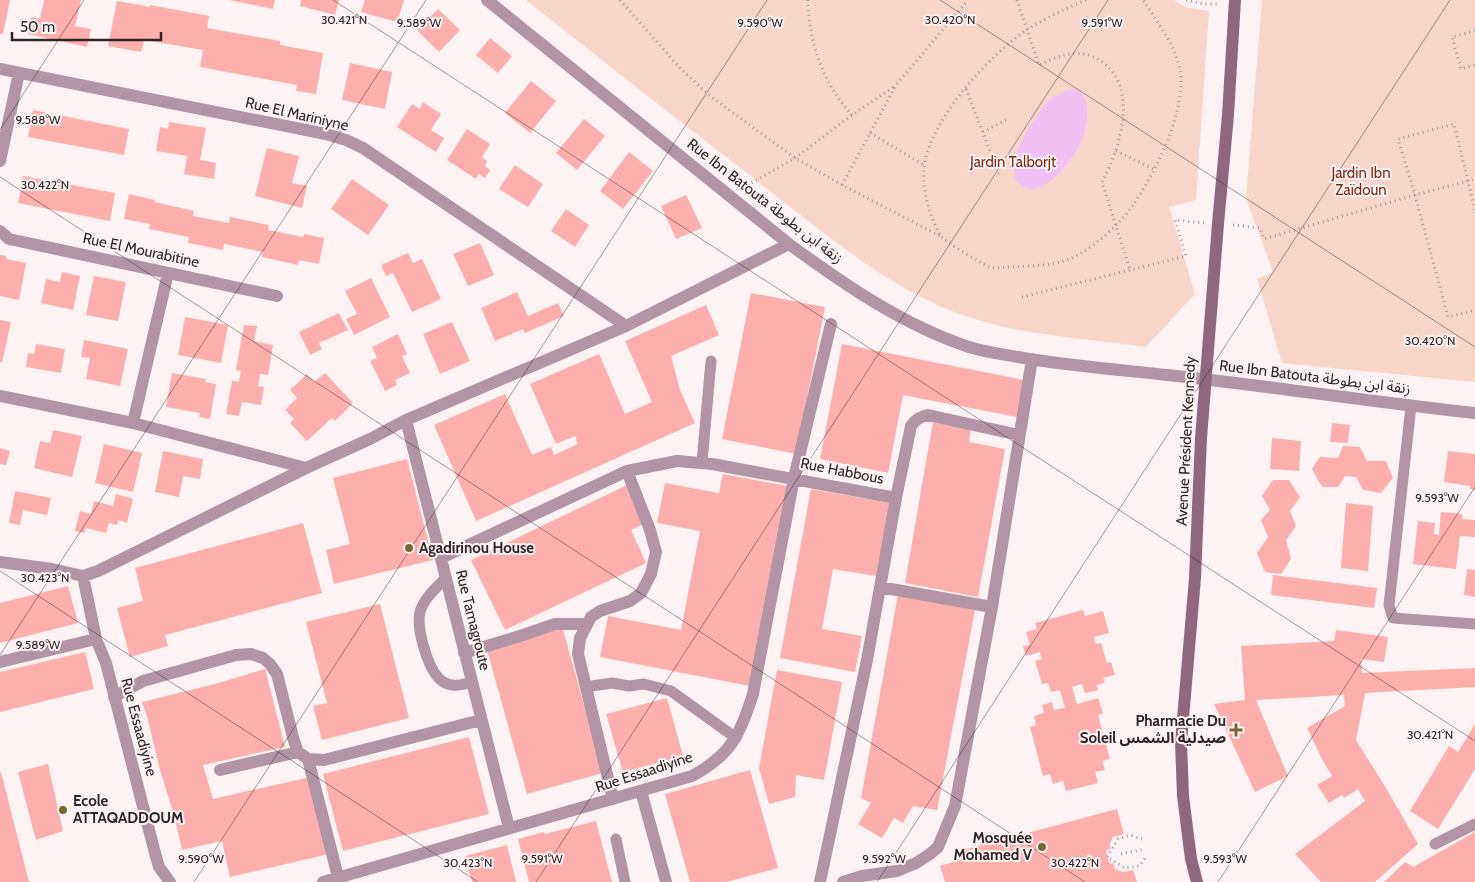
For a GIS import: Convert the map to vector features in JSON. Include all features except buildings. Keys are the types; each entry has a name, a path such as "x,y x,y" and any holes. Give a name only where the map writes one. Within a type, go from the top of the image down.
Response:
{"street":[{"name":"Rue Ibn Batouta زنقة ابن بطوطة","path":"487,0 789,244 883,307 929,332 970,347 1059,364 1206,379 1475,413"},
{"name":"Avenue Président Kennedy","path":"1197,882 1190,859 1184,805 1181,742 1195,578 1201,438 1228,115 1234,2"},
{"name":"Rue El Mariniyne","path":"0,69 326,134 346,140 363,148 626,326"},
{"path":"0,161 19,73"},
{"name":"Rue El Mourabitine","path":"0,231 9,239 277,296"},
{"path":"0,562 83,576 98,571 406,420 626,326 789,244"},
{"path":"133,423 168,273"},
{"name":"Rue Essaadiyine","path":"323,882 692,776 706,769 721,757 736,738 744,722 752,694 794,478 831,324"},
{"path":"843,882 862,876 897,871 916,863 930,854 938,846 955,806 992,607 1032,359"},
{"path":"0,396 133,423 306,468"},
{"path":"896,498 911,426 920,417 928,415 1020,434"},
{"name":"Rue Tamagroute","path":"406,420 509,828"},
{"name":"Rue Habbous","path":"441,558 626,471 677,461 702,462 896,498 839,795 820,882"},
{"path":"613,799 578,654 580,638 591,617 600,611 630,601 641,593 651,574 656,552 650,530 626,471"},
{"name":"Rue Essaadiyine","path":"83,576 96,639 106,663 154,853 159,867 170,882"},
{"path":"880,586 992,607"},
{"path":"464,652 555,624 587,624"},
{"path":"0,662 96,639"},
{"path":"114,697 143,681 236,655 251,654 263,658 277,674 294,741 303,756 338,877"},
{"path":"220,770 303,756 324,760 481,720"},
{"path":"642,790 666,882"}],"lane":[{"path":"702,462 712,360"},
{"path":"1411,406 1389,605 1393,618 1475,624"},
{"path":"446,578 430,593 420,612 419,623 425,650 434,672 441,680 450,685 459,686 472,682"},
{"path":"587,690 592,686 612,682 629,686 644,684 671,691 736,738"},
{"path":"1436,844 1475,824"},
{"path":"616,839 625,882"}],"path":[{"path":"620,0 681,69 710,96 795,158 942,238 989,267 995,268 1054,263 1077,255 1098,241 1130,209 1154,169 1178,108 1180,71 1168,39 1143,0"},
{"path":"808,0 808,16 820,64 839,100 852,116"},
{"path":"842,185 896,85 968,0"},
{"path":"1017,0 1039,65 1070,54 1084,54 1096,58 1108,66 1116,76 1121,87 1123,100 1121,130 1116,151 1102,182 1130,270"},
{"path":"942,238 930,211 924,183 924,165 931,143 939,127 966,88 995,57 1027,30 1086,0"},
{"path":"1186,0 1204,4 1234,2"},
{"path":"1475,31 1452,37 1460,69 1475,65"},
{"path":"729,195 795,158 896,85"},
{"path":"966,88 1000,177"},
{"path":"982,132 1006,120"},
{"path":"1475,210 1454,124 1398,138 1448,317 1475,310"},
{"path":"870,134 924,165"},
{"path":"1116,151 1154,169"},
{"path":"1022,296 1186,256 1175,220 1260,228 1264,239 1475,179"},
{"path":"1142,839 1130,835 1118,838 1107,857 1124,868 1139,866 1147,856"},
{"path":"1121,854 1145,849"}],"green space":[{"name":"Jardin Talborjt","path":"526,0 1174,0 1185,7 1209,11 1196,200 1169,207 1195,294 1146,347 1021,330 997,325 949,310 899,285 851,253"},
{"name":"Jardin Ibn Zaïdoun","path":"1262,0 1475,0 1475,382 1282,363 1257,279 1273,272 1246,198"}],"shaded area":[{"path":"1074,89 1081,93 1087,107 1086,126 1077,150 1069,162 1049,182 1035,189 1029,189 1018,183 1014,173 1015,160 1020,146 1043,107 1055,96"}],"place":[{"name":"Agadirinou House","path":"409,548"},
{"name":"Pharmacie Du Soleil صيدلية الشمس","path":"1236,730"},
{"name":"Ecole ATTAQADDOUM","path":"63,810"},
{"name":"Mosquée Mohamed V","path":"1042,847"}]}
